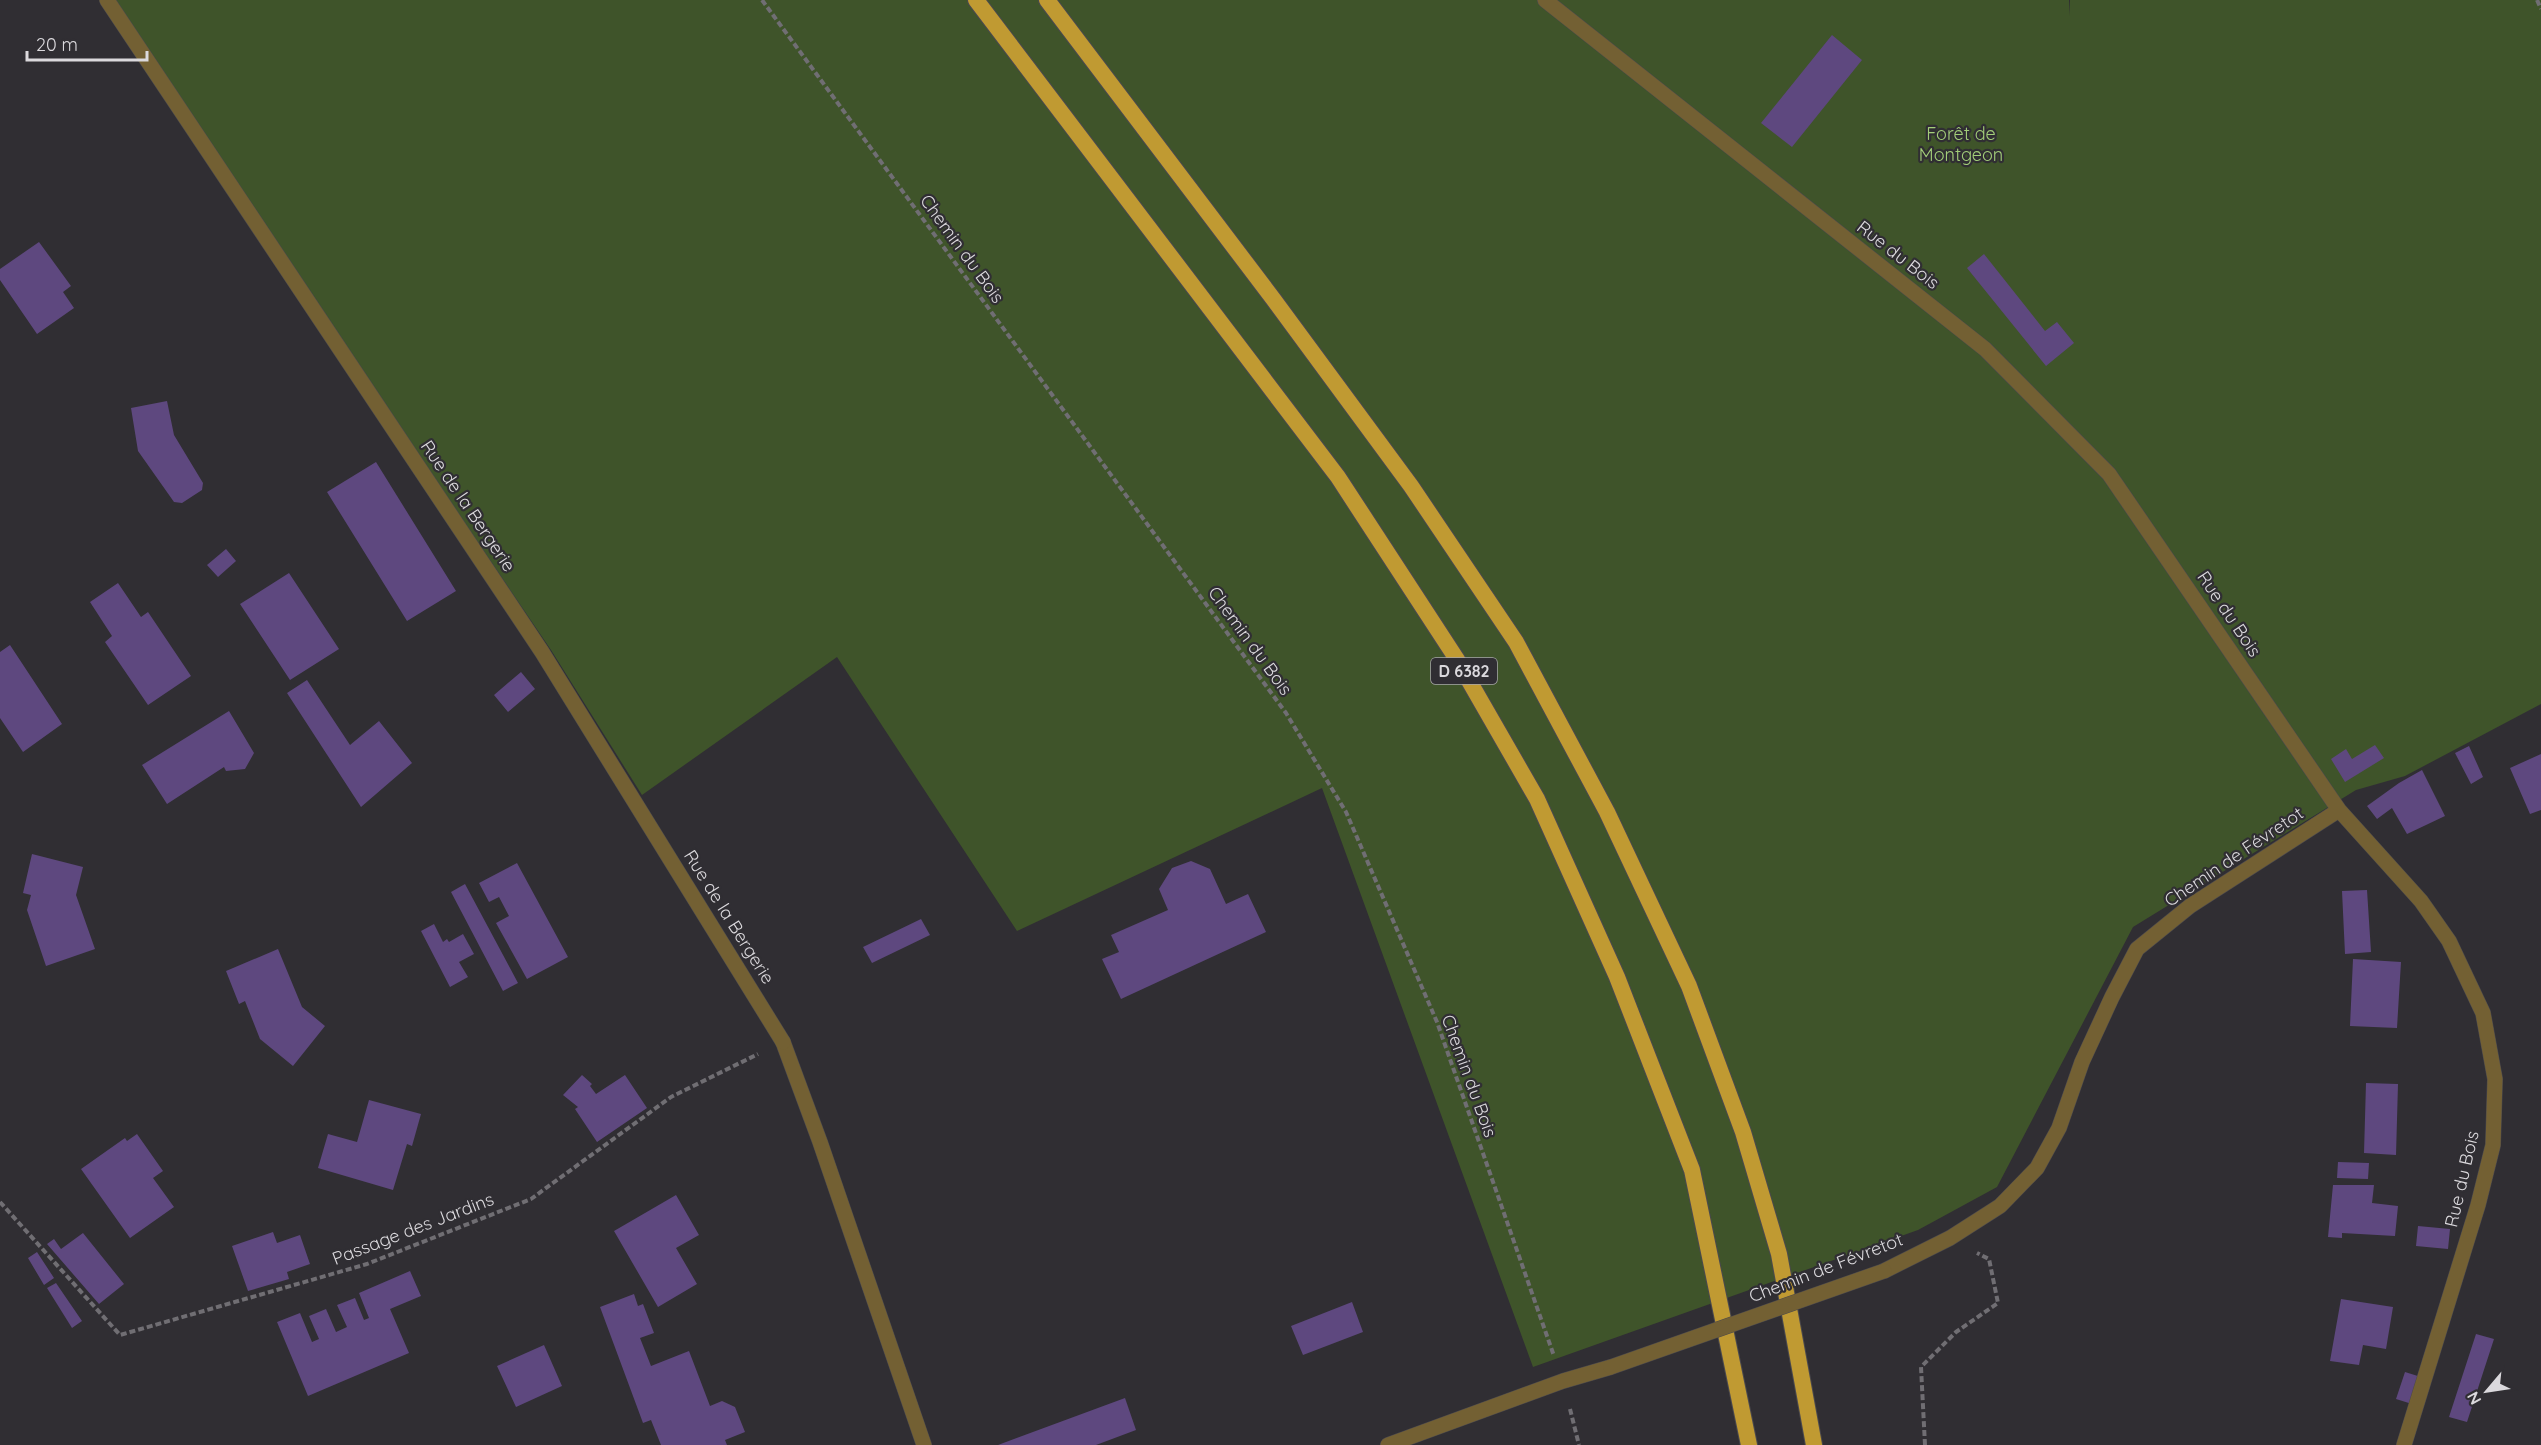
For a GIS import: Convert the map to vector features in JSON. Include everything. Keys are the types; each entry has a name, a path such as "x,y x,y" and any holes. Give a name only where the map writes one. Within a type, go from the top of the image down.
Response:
{"highway":[{"name":"D 6382","path":"976,0 1338,477 1456,658 1537,799 1617,977 1692,1170 1749,1445"},
{"name":"D 6382","path":"1047,0 1274,300 1411,486 1516,642 1602,802 1689,986 1743,1132 1779,1254 1814,1445"}],"street":[{"name":"Rue de la Bergerie","path":"107,0 542,652 783,1042 820,1142 924,1445"},
{"name":"Rue du Bois","path":"1545,0 1984,349 2109,474 2339,810 2421,901 2448,941 2483,1013 2495,1079 2493,1144 2478,1205 2404,1445"},
{"name":"Chemin de Févretot","path":"1388,1445 1563,1381 1611,1367 1884,1271 1950,1238 2000,1206 2037,1168 2059,1128 2082,1062 2137,950 2190,906 2339,810"}],"path":[{"name":"Chemin du Bois","path":"762,0 1286,713 1346,812 1437,1022 1563,1381 1579,1445"},
{"path":"2537,0 2541,9"},
{"name":"Passage des Jardins","path":"0,1202 120,1335 367,1264 531,1199 671,1097 783,1042"},
{"path":"1925,1445 1921,1367 1956,1332 1998,1303 1989,1259 1950,1238"}],"green space":[{"name":"Forêt de Montgeon","path":"116,0 2069,0 2070,16 2070,0 2541,0 2541,704 2405,776 2356,790 2133,927 1997,1187 1918,1230 1533,1367 1322,788 1017,931 837,657 642,795 551,650 173,93"}],"building":[{"path":"1832,35 1862,60 1792,147 1761,123"},
{"path":"39,242 71,286 63,292 74,308 37,334 0,280 0,269"},
{"path":"1984,254 2045,331 2057,322 2074,343 2046,366 1967,268"},
{"path":"167,401 174,435 203,483 202,490 182,503 174,502 138,451 131,408"},
{"path":"376,462 456,591 407,621 327,492"},
{"path":"226,549 236,561 218,577 207,565"},
{"path":"289,573 339,649 290,680 240,604"},
{"path":"118,583 141,617 148,612 191,676 148,705 105,642 112,636 90,602"},
{"path":"10,645 62,724 23,752 0,718 0,652"},
{"path":"521,672 535,689 508,712 494,695"},
{"path":"307,680 350,745 379,721 412,763 361,807 287,693"},
{"path":"229,711 254,753 245,769 226,771 224,767 167,804 142,765"},
{"path":"2375,745 2384,758 2345,782 2331,759 2346,749 2352,759"},
{"path":"2469,746 2483,777 2471,784 2455,753"},
{"path":"2541,754 2541,810 2530,814 2510,768"},
{"path":"2422,770 2445,816 2407,834 2392,808 2377,819 2367,806"},
{"path":"32,854 83,867 76,895 95,949 46,966 27,910 31,895 23,893"},
{"path":"1191,861 1210,869 1226,904 1248,894 1266,932 1121,999 1102,959 1119,952 1111,935 1168,910 1159,889 1172,868"},
{"path":"517,863 568,957 527,979 496,923 509,916 499,897 489,902 479,883"},
{"path":"465,884 518,983 503,991 451,892"},
{"path":"2367,890 2371,952 2345,954 2342,891"},
{"path":"921,919 930,935 872,963 863,947"},
{"path":"434,924 443,942 447,939 449,942 463,934 474,954 459,962 468,977 450,987 421,931"},
{"path":"278,949 302,1007 325,1026 293,1066 260,1039 245,1001 239,1004 226,971"},
{"path":"2353,959 2401,962 2397,1028 2350,1026"},
{"path":"582,1075 592,1084 590,1086 596,1094 625,1075 647,1108 597,1142 575,1109 578,1107 563,1095"},
{"path":"2366,1083 2398,1084 2396,1155 2364,1153"},
{"path":"369,1100 421,1114 412,1146 407,1144 393,1190 318,1168 328,1134 357,1142"},
{"path":"137,1134 163,1171 153,1178 174,1207 130,1238 81,1169 125,1138 127,1141"},
{"path":"2338,1162 2369,1163 2368,1179 2337,1178"},
{"path":"2333,1185 2374,1185 2372,1203 2398,1206 2395,1236 2342,1233 2342,1238 2328,1237"},
{"path":"676,1195 699,1235 676,1248 697,1284 658,1307 614,1231"},
{"path":"2418,1226 2450,1229 2448,1249 2416,1246"},
{"path":"273,1232 277,1243 300,1235 310,1264 287,1272 289,1279 248,1291 232,1246"},
{"path":"83,1233 124,1284 99,1304 47,1244 54,1239 61,1249"},
{"path":"37,1252 54,1278 44,1285 28,1258"},
{"path":"410,1271 421,1296 390,1309 409,1353 308,1396 277,1322 300,1313 312,1342 319,1339 309,1316 326,1309 336,1332 347,1327 337,1305 355,1298 364,1320 369,1318 359,1293"},
{"path":"56,1283 82,1321 72,1328 47,1288"},
{"path":"634,1294 638,1306 643,1304 654,1333 640,1338 651,1366 689,1351 710,1406 722,1401 735,1407 745,1432 725,1440 727,1445 661,1445 651,1420 643,1423 600,1307"},
{"path":"2341,1299 2393,1307 2386,1349 2363,1345 2359,1365 2330,1361"},
{"path":"1352,1302 1363,1332 1303,1355 1291,1326"},
{"path":"2476,1334 2494,1339 2467,1422 2449,1417"},
{"path":"544,1345 562,1386 516,1407 497,1366"},
{"path":"2405,1372 2421,1377 2412,1404 2396,1399"},
{"path":"1125,1398 1136,1430 1096,1445 998,1445"}]}
